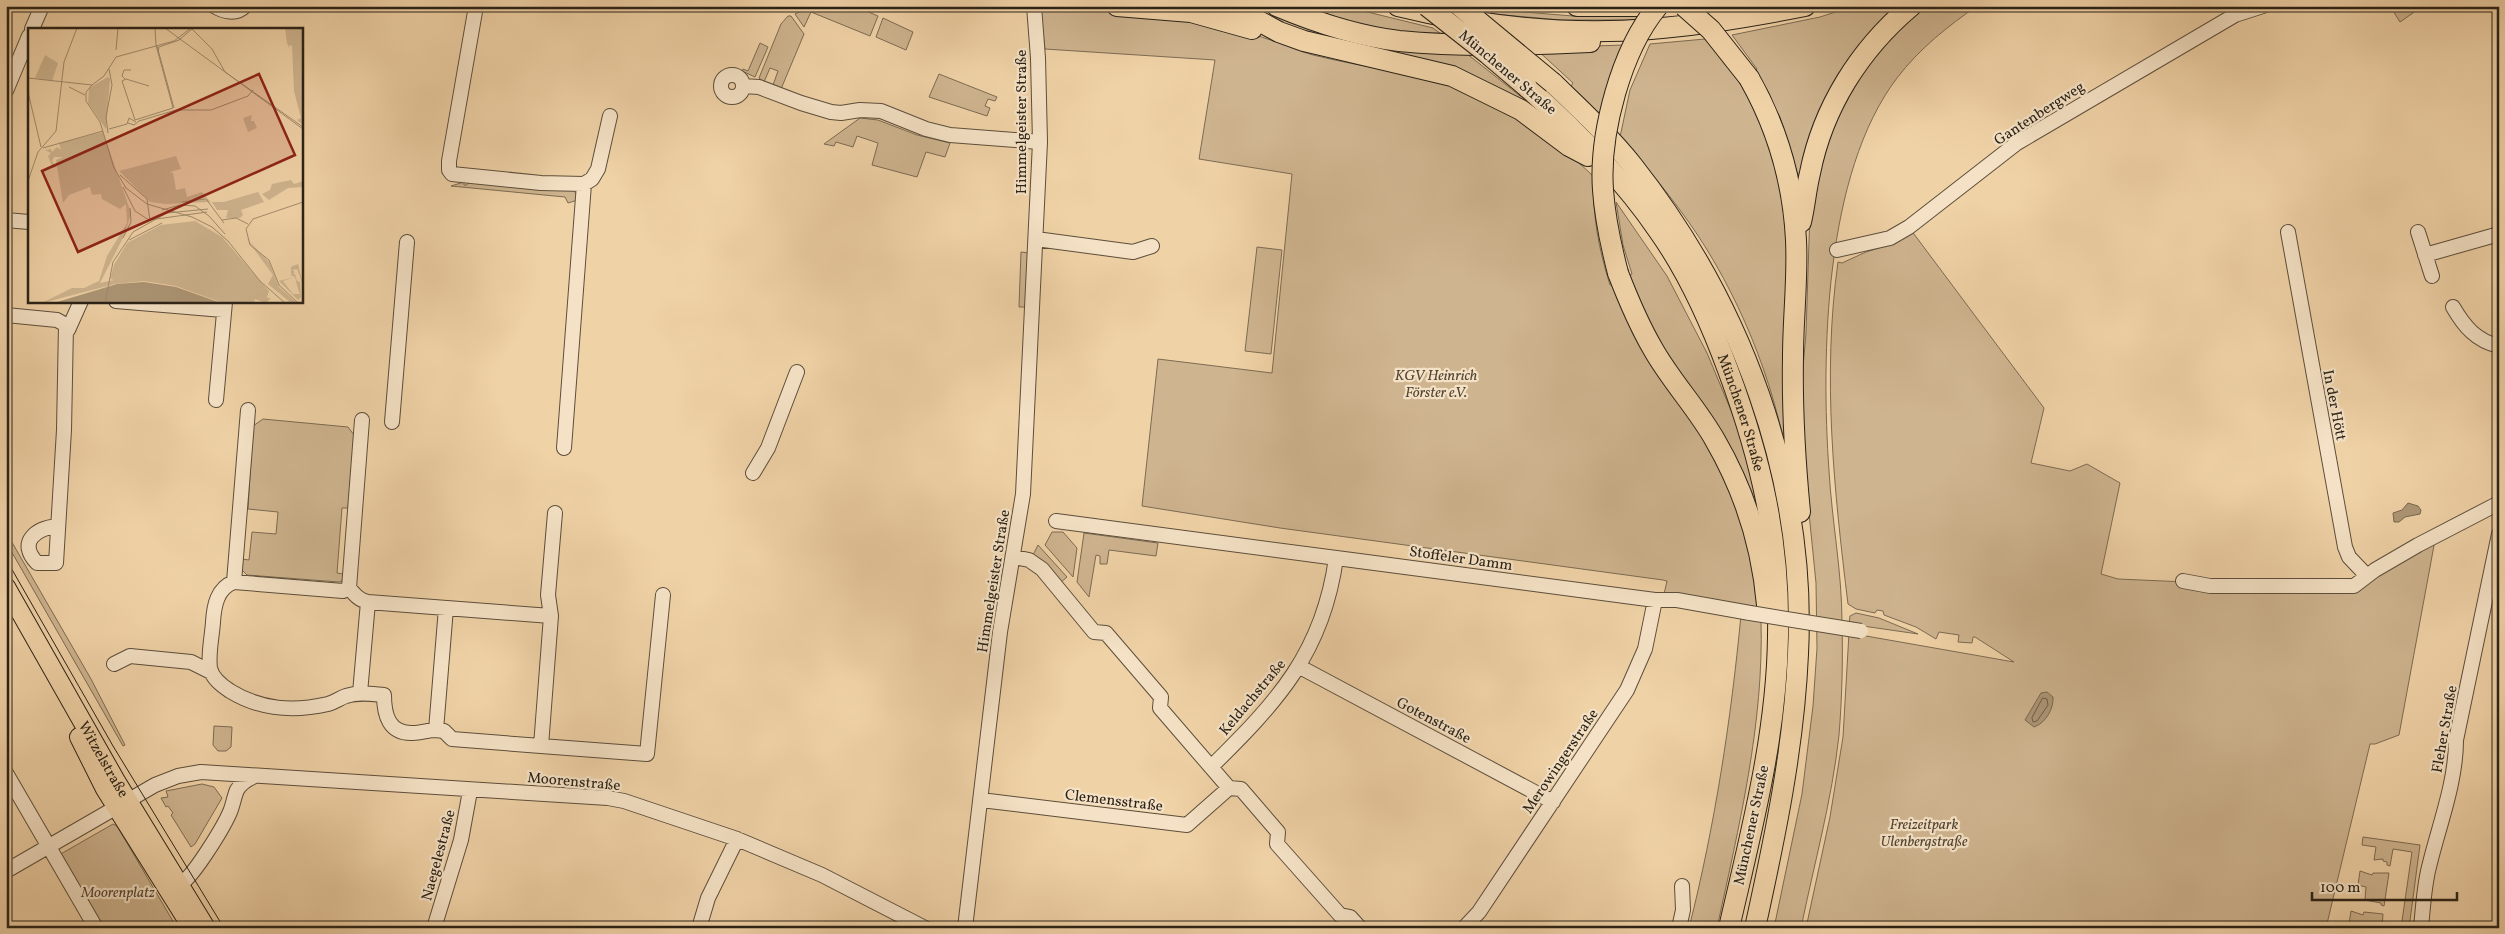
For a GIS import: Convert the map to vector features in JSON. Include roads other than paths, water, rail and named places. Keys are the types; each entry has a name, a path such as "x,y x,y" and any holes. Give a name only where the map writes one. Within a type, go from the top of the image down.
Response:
{"highway":[{"path":"1117,6 1191,12 1253,29 1279,32 1321,45 1405,63 1452,76 1521,110 1570,146 1610,168"},
{"path":"1230,6 1279,32"},
{"path":"1277,6 1335,26 1398,40 1568,43 1604,40 1625,30"},
{"path":"1398,6 1482,23 1532,28 1625,30 1735,19 1805,6"},
{"name":"Münchener Straße","path":"1427,6 1488,54 1562,119 1610,168 1658,230 1691,283 1716,338 1753,440 1764,486 1775,554 1778,597 1777,655 1764,771 1729,928"},
{"name":"Münchener Straße","path":"1460,6 1552,83 1595,124 1632,166 1701,265 1730,320 1751,370 1766,416 1786,497 1794,550 1798,596 1798,652 1794,713 1782,800 1755,928"},
{"path":"1577,6 1639,6"},
{"path":"1658,6 1639,34 1618,85 1606,145 1603,189 1610,243 1618,273 1638,321 1653,350 1714,439 1743,500 1758,547 1766,596 1768,639 1777,655"},
{"path":"1684,6 1711,30 1749,78 1768,114 1782,148 1792,199 1796,242 1792,391 1801,517 1794,550"},
{"path":"1796,242 1815,153 1834,102 1861,59 1892,22 1911,6"}],"main road":[{"name":"Witzelstraße","path":"6,587 163,881 192,928"},
{"name":"Witzelstraße","path":"6,608 76,730 121,803 181,886 206,928"}],"street":[{"path":"32,28 42,6"},
{"path":"214,6 228,12 235,12 245,6"},
{"path":"476,6 449,170 456,175 584,184 592,179 598,169 610,116"},
{"name":"Himmelgeister Straße","path":"965,928 1000,632 1014,558 1023,494 1040,142 1038,58 1034,6"},
{"name":"Gantenbergweg","path":"1837,250 1874,242 1897,234 2017,143 2235,15 2263,6"},
{"path":"6,90 28,38"},
{"path":"743,86 759,87 801,103 841,114 860,110 881,112 926,130 950,135 1040,142"},
{"path":"564,448 584,184"},
{"path":"6,220 28,222"},
{"name":"In der Hött","path":"2288,232 2345,547 2349,557 2367,576"},
{"path":"2418,232 2432,276"},
{"path":"2425,255 2499,234"},
{"path":"1036,239 1133,252 1152,246"},
{"path":"392,422 407,242"},
{"path":"58,526 68,330 81,302"},
{"path":"138,302 224,306 216,400"},
{"path":"2453,307 2471,332 2487,342 2499,346"},
{"path":"6,315 57,320 66,325 68,330"},
{"path":"753,473 768,448 797,372"},
{"path":"234,582 248,410"},
{"path":"362,420 349,588 362,601 368,602 551,616"},
{"path":"2183,581 2210,586 2354,586 2418,545 2499,503"},
{"path":"541,746 551,616 548,595 555,513"},
{"name":"Stoffeler Damm","path":"1056,521 1277,548 1336,558 1655,600 1677,600 1861,631"},
{"name":"Fleher Straße","path":"2421,928 2428,868 2437,844 2457,758 2456,740 2499,534"},
{"path":"1014,558 1036,563 1094,632 1106,633 1161,697 1160,708 1229,788 1243,791 1278,832 1277,844 1340,916 1350,917 1360,928"},
{"name":"Keldachstraße","path":"1211,767 1267,710 1300,667 1319,628 1328,601 1336,558"},
{"path":"211,672 214,615 217,599 222,588 234,582 343,591 349,588"},
{"path":"114,664 130,656 191,662 211,672 224,687 239,696 272,708 300,709 331,703 360,693 384,695 384,713 394,727 401,732 436,730 444,731 452,739 646,754 663,595"},
{"name":"Merowingerstraße","path":"1464,928 1479,912 1627,690 1645,649 1655,600"},
{"path":"360,693 368,602"},
{"path":"436,730 446,608"},
{"name":"Gotenstraße","path":"1300,667 1553,802"},
{"name":"Moorenstraße","path":"6,871 121,803 178,776 201,772 226,773 470,791 608,798 640,806 737,839 822,876 902,922 925,928"},
{"path":"226,773 234,781 237,791"},
{"path":"163,881 170,880 174,886 181,886 223,826 237,791 248,779 255,776"},
{"path":"7,778 96,928"},
{"name":"Clemensstraße","path":"981,800 1187,825 1229,788"},
{"name":"Naegelestraße","path":"434,928 461,840 470,791"},
{"path":"699,928 708,898 737,839"},
{"path":"1679,928 1683,910 1682,886"}],"water":[{"path":"2408,503 2418,506 2421,510 2420,514 2405,517 2399,522 2394,522 2393,513 2402,510"},
{"path":"2047,692 2053,697 2051,710 2046,719 2034,727 2025,720 2041,693"}],"tram line":[{"path":"6,559 113,746 224,928"}],"park label":[{"name":"KGV Heinrich Förster e.V.","path":"1436,384"},
{"name":"Freizeitpark Ulenbergstraße","path":"1924,832"},
{"name":"Moorenplatz","path":"118,892"}]}
